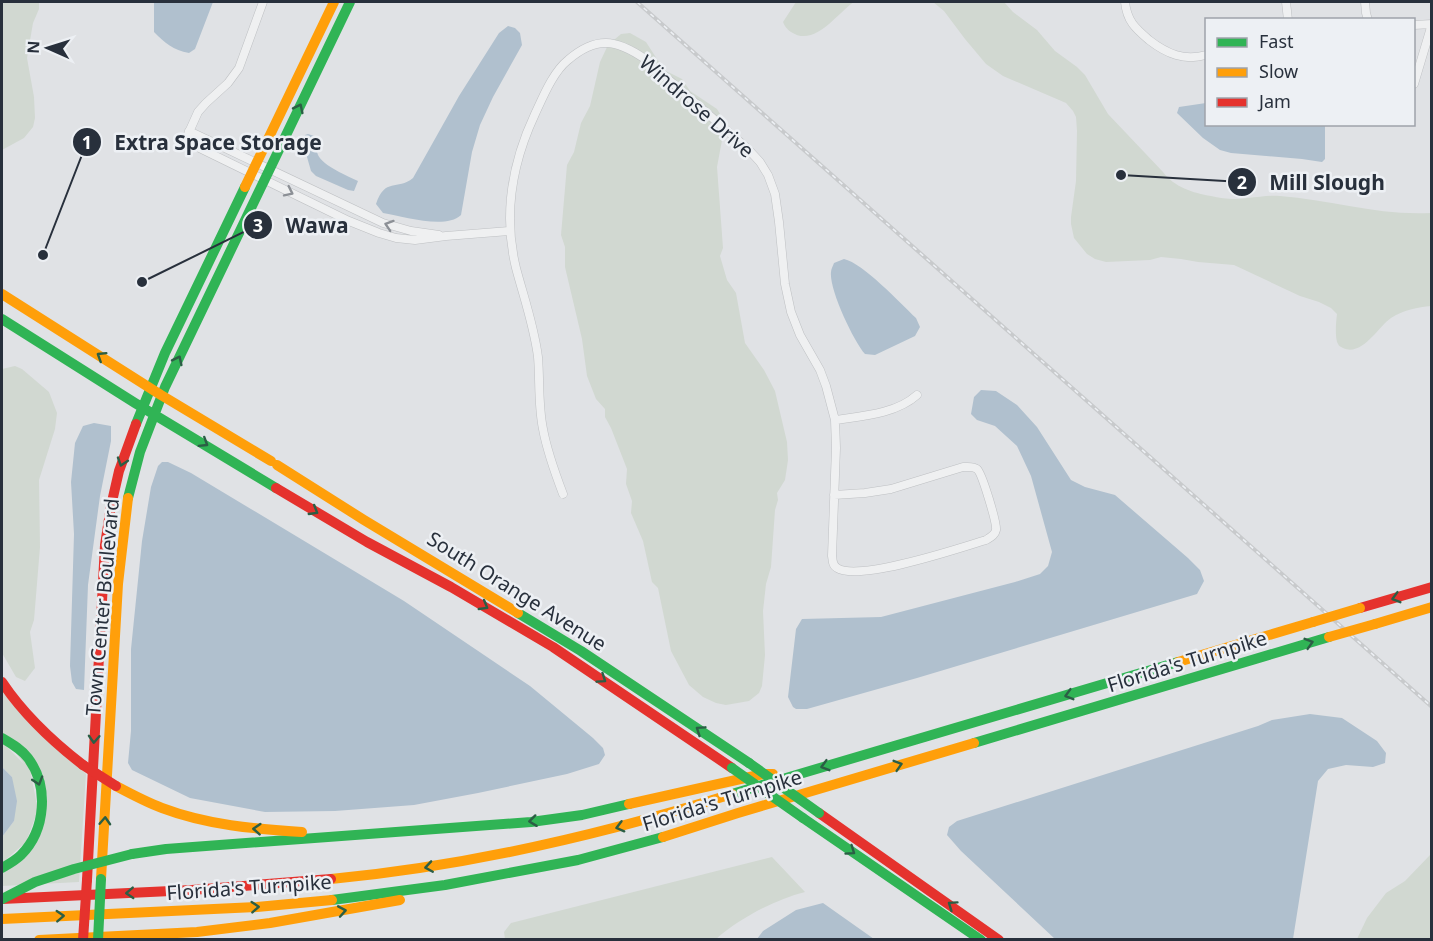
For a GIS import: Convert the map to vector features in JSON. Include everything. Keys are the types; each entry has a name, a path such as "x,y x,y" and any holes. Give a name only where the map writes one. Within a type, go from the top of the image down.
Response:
{"main road":[{"name":"Town Center Boulevard","path":"83,939 105,545 119,471 142,407 165,353 334,2"},
{"name":"Town Center Boulevard","path":"98,939 122,536 130,490 140,452 161,395 350,2"},
{"name":"South Orange Avenue","path":"2,294 161,395 581,651 749,763 999,939"},
{"name":"South Orange Avenue","path":"2,319 142,407 367,542 451,587 553,647 981,939"},
{"name":"Florida's Turnpike","path":"2,899 254,886 442,865 544,845 676,812 1431,587"},
{"name":"Florida's Turnpike","path":"2,919 257,907 325,901 445,885 578,860 681,832 738,813 1431,607"},
{"path":"2,682 24,713 57,745 116,786 160,808 202,821 230,826 334,835 379,834"},
{"path":"2,738 18,748 28,759 38,779 43,800 42,816 32,842 23,854 2,868"},
{"path":"2,899 35,882 132,854 166,849 531,822 582,815 763,774 796,775"},
{"path":"110,939 196,932 292,919 440,892 578,860"},
{"path":"39,939 138,936"}],"street":[{"path":"263,2 239,68 198,112 185,141 254,168 269,169 383,223 411,231 446,236"},
{"path":"1125,2 1126,13 1135,29 1156,45 1170,54 1185,57 1205,56"},
{"path":"1286,2 1288,18"},
{"path":"1365,2 1367,18"},
{"path":"1415,25 1431,24 1415,77"},
{"name":"Windrose Drive","path":"563,494 550,460 543,429 538,357 509,231 510,194 516,164 528,129 541,100 563,64 577,52 592,44 604,43 630,48 645,59 748,149 768,175 775,194 780,222 785,284 791,312 800,335 820,370 835,420 833,564 847,571 882,568 911,562 986,540 993,536 996,529 982,476 978,470 971,467 963,467 891,489 834,495"},
{"path":"189,131 254,168 264,180 379,233 415,240 509,231"},
{"path":"349,221 355,210"},
{"path":"835,420 901,406 917,395"}],"shaded area":[{"path":"2,2 39,2 39,9 33,23 27,58 34,97 33,127 24,138 2,150"},
{"path":"796,2 854,2 825,27 809,36 800,36 785,27 783,22"},
{"path":"933,2 1004,2 1013,12 1037,30 1055,51 1085,75 1108,114 1167,177 1184,188 1225,198 1280,196 1374,210 1431,213 1431,306 1411,309 1396,315 1363,345 1350,350 1341,347 1337,342 1337,314 1331,308 1234,265 1161,257 1150,260 1106,262 1095,259 1087,254 1074,238 1071,224 1076,181 1077,131 1073,111 1066,103 1003,76 986,64 944,11"},
{"path":"630,33 646,42 664,70 682,79 690,91 717,109 722,117 723,135 717,167 723,248 720,256 727,280 736,293 745,343 764,370 775,391 787,442 788,460 785,480 777,493 771,567 766,584 763,611 765,655 762,686 759,693 749,701 726,705 703,697 689,685 671,651 658,588 652,582 643,541 631,513 632,501 626,484 627,469 605,417 605,409 596,399 587,376 582,339 565,267 565,247 561,235 567,165 574,152 581,123 590,106 600,62 608,45 621,34"},
{"path":"15,366 22,369 49,392 57,413 55,429 39,480 40,547 34,620 30,632 35,668 25,681 16,677 2,653 2,369"},
{"path":"2,690 86,774 79,882 2,886 2,872 17,864 47,795 2,734"},
{"path":"2,743 30,770 38,810 26,842 2,863 2,837 14,821 12,777 2,767"},
{"path":"1431,854 1431,938 1429,940 1357,939 1367,918 1386,893 1405,881"},
{"path":"772,857 805,892 758,911 716,939 505,939 504,932 511,923"}],"water":[{"path":"154,2 213,2 195,49 189,53 178,50 154,32"},
{"path":"508,26 520,33 522,45 480,125 472,152 461,215 454,219 435,222 383,213 376,204 383,190 413,178 459,96 499,33"},
{"path":"1205,103 1205,126 1325,126 1325,159 1322,162 1220,150 1203,138 1177,113 1179,107"},
{"path":"305,135 314,136 317,153 325,163 358,181 354,191 316,176 311,171 303,143"},
{"path":"844,259 871,275 916,318 920,327 915,336 875,355 865,354 854,338 831,280 834,263"},
{"path":"981,390 996,391 1017,405 1037,427 1071,480 1085,487 1115,495 1188,558 1200,570 1204,581 1197,594 917,678 807,709 796,709 788,697 796,629 802,619 881,617 1015,582 1040,574 1048,566 1052,552 1031,476 1017,446 995,426 977,420 971,414 974,397"},
{"path":"94,423 111,426 111,441 100,496 88,585 84,690 76,689 72,682 70,666 74,534 71,482 75,443 83,426"},
{"path":"162,462 168,462 191,473 404,601 530,686 603,748 605,755 599,764 567,774 414,805 335,811 265,812 190,798 132,770 128,763 131,731 131,649 142,541 151,487 158,466"},
{"path":"1310,714 1342,718 1377,741 1386,753 1385,763 1373,767 1346,765 1328,769 1318,781 1293,939 1055,939 961,851 947,835 949,827 957,821 1272,720"},
{"path":"2,767 12,777 17,801 14,821 2,837"},
{"path":"823,903 874,939 757,939 763,931 796,910"}],"railway":[{"path":"637,2 1432,707"}],"traffic: fast":[{"path":"128,498 140,452 165,387 350,2"},
{"path":"136,424 165,353 245,187"},
{"path":"2,319 276,488"},
{"path":"518,613 581,651 749,763"},
{"path":"974,743 1329,637"},
{"path":"732,794 1178,662"},
{"path":"2,738 28,758 35,769 42,794 42,808 36,833 19,857 2,868"},
{"path":"749,763 819,813"},
{"path":"732,768 803,818"},
{"path":"132,854 166,849 531,822 582,815 629,804"},
{"path":"803,818 981,940"},
{"path":"332,900 445,885 578,860 663,837"},
{"path":"2,899 35,882 132,854"},
{"path":"98,940 101,879"}],"traffic: slow":[{"path":"245,187 334,2"},
{"path":"2,294 161,395 271,461"},
{"path":"277,465 518,613"},
{"path":"101,879 118,584 128,498"},
{"path":"1375,624 1432,607"},
{"path":"1313,622 1360,608"},
{"path":"1178,662 1313,622"},
{"path":"1329,637 1375,624"},
{"path":"663,837 974,743"},
{"path":"629,804 763,774 773,774"},
{"path":"116,786 156,806 179,814 248,828 302,832"},
{"path":"331,879 433,866 534,847 633,823 732,794"},
{"path":"2,919 257,907 332,900"},
{"path":"39,940 197,932 270,923 400,900"}],"traffic: jam":[{"path":"87,880 105,545 119,471 136,424"},
{"path":"276,488 553,647 732,768"},
{"path":"1360,608 1432,587"},
{"path":"2,682 39,727 83,765"},
{"path":"83,765 116,786"},
{"path":"819,813 999,940"},
{"path":"2,899 192,890 331,879"},
{"path":"83,940 87,880"}],"place":[{"name":"Mill Slough","path":"1121,175"},
{"name":"Extra Space Storage","path":"43,255"},
{"name":"Wawa","path":"142,282"}]}
